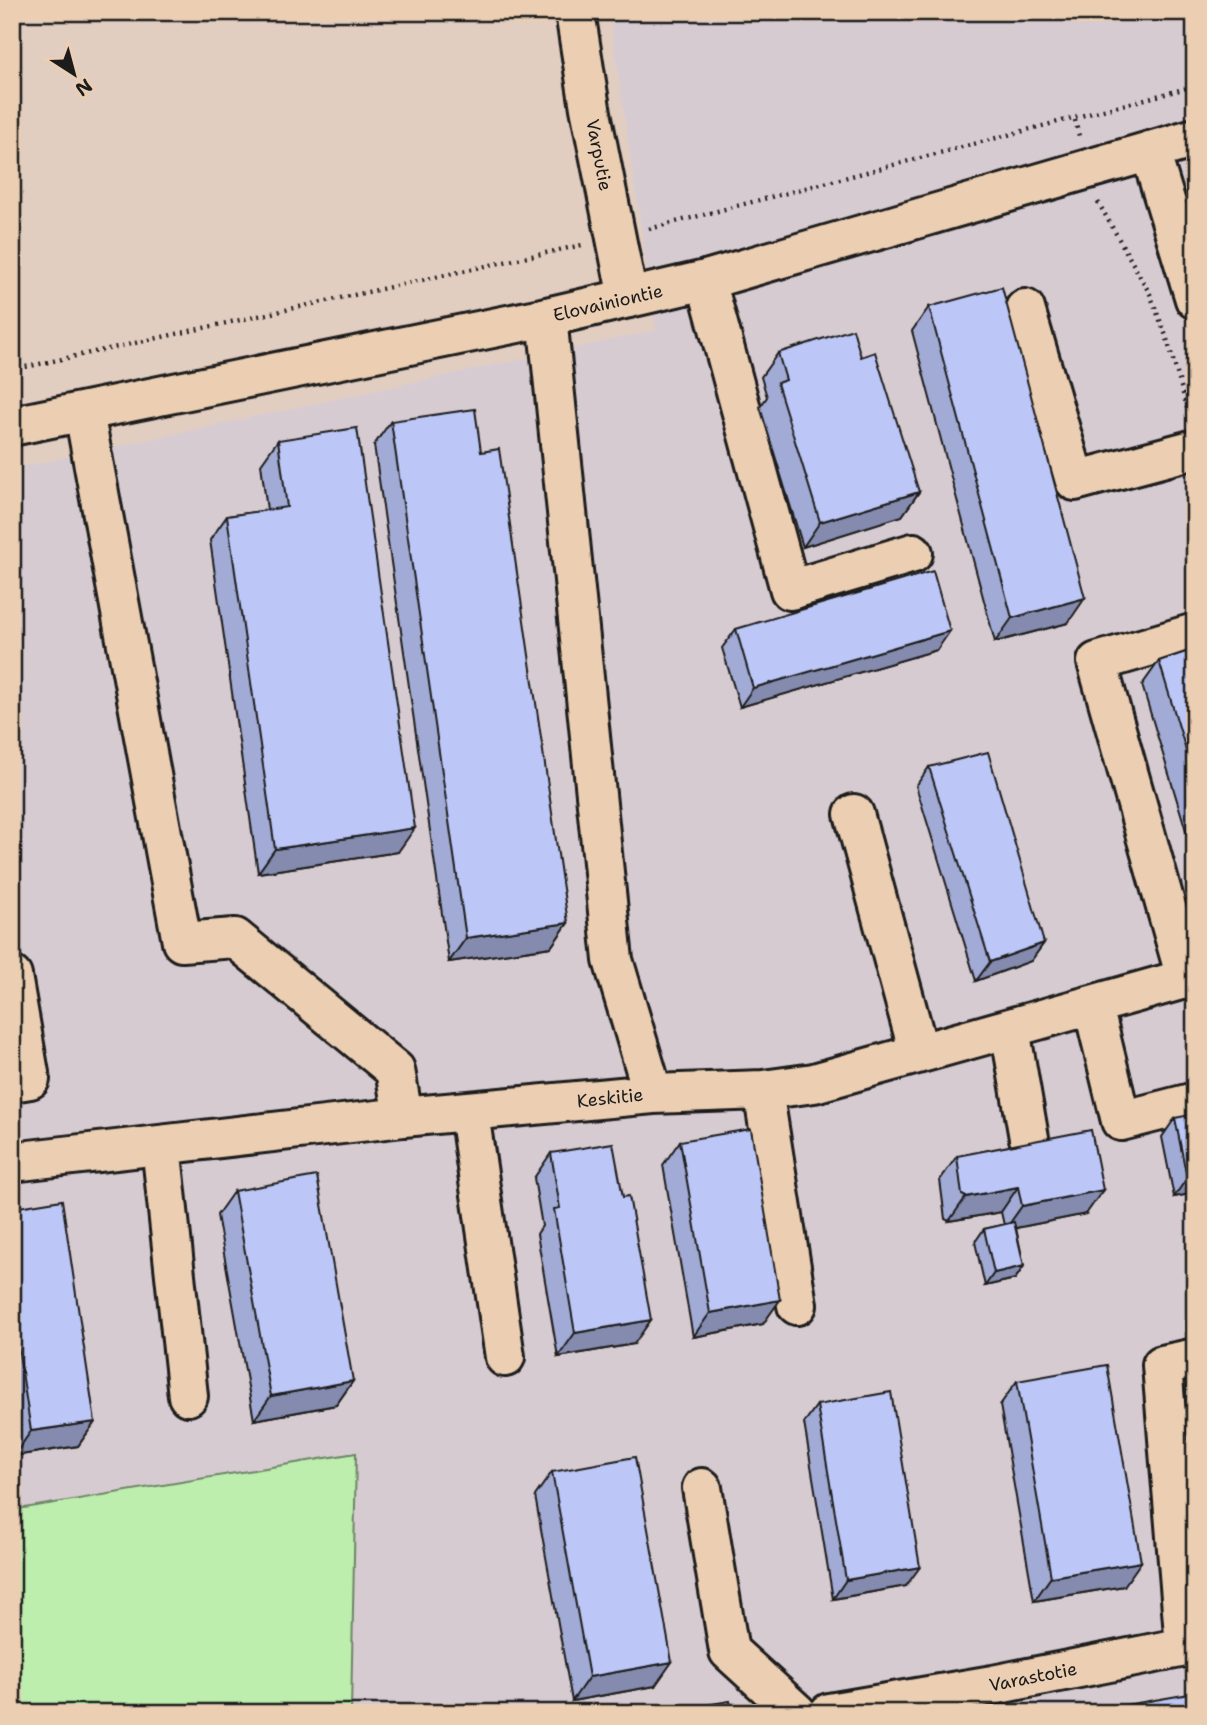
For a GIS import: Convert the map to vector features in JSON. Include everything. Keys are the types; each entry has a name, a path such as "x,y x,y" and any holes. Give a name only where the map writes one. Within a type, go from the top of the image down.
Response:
{"street":[{"name":"Varputie","path":"575,12 590,108 628,298"},
{"name":"Elovainiontie","path":"12,426 547,317 628,298 706,279 1195,138"},
{"path":"1150,151 1195,299"},
{"path":"706,279 790,590 914,553"},
{"path":"1025,309 1075,481 1193,436"},
{"path":"547,317 613,960 653,1094"},
{"path":"84,412 182,942 235,938 395,1070 403,1117"},
{"path":"1190,977 1097,662 1195,633"},
{"path":"854,814 919,1053"},
{"path":"12,976 30,1079 12,1082"},
{"name":"Keskitie","path":"12,1162 403,1117 653,1094 763,1090 814,1083 1190,977"},
{"path":"1093,1006 1121,1121 1195,1102"},
{"path":"1010,1029 1029,1138"},
{"path":"763,1090 797,1305"},
{"path":"469,1113 505,1357"},
{"path":"161,1145 188,1396"},
{"path":"1190,1646 1162,1365 1195,1358"},
{"path":"702,1488 729,1651 797,1713"},
{"name":"Varastotie","path":"830,1713 995,1699 1190,1646"}],"path":[{"path":"1075,120 1087,169 1108,222 1150,294 1166,336 1193,436"}],"shaded area":[{"path":"609,12 1195,12 1195,1713 351,1713 355,1454 12,1510 12,469 656,330"}],"green space":[{"path":"356,1453 351,1713 12,1713 12,1510"}],"building":[{"path":"1002,287 1085,598 1012,618 929,307"},
{"path":"853,329 861,357 875,352 919,492 820,522 777,383 786,380 778,353"},
{"path":"475,409 481,452 499,449 568,923 466,938 391,421"},
{"path":"357,428 415,828 275,849 227,516 287,507 278,440"},
{"path":"933,571 950,631 753,688 736,629"},
{"path":"1195,649 1195,780 1159,661"},
{"path":"988,752 1044,943 990,962 929,767"},
{"path":"1195,1114 1195,1177 1187,1178 1175,1118"},
{"path":"751,1129 780,1300 710,1313 680,1141"},
{"path":"1091,1130 1103,1190 1022,1206 1018,1187 966,1197 962,1195 957,1156"},
{"path":"613,1143 623,1197 629,1196 651,1320 575,1333 554,1209 560,1208 551,1153"},
{"path":"317,1176 353,1381 271,1396 234,1191"},
{"path":"62,1200 95,1422 31,1431 12,1307 12,1208"},
{"path":"1014,1222 1024,1266 994,1273 984,1229"},
{"path":"1107,1365 1141,1562 1051,1577 1017,1381"},
{"path":"891,1392 920,1567 846,1580 817,1405"},
{"path":"635,1457 672,1662 589,1677 552,1472"},
{"path":"1195,1693 1195,1713 1080,1713"},
{"path":"730,1701 732,1713 659,1713"}]}
